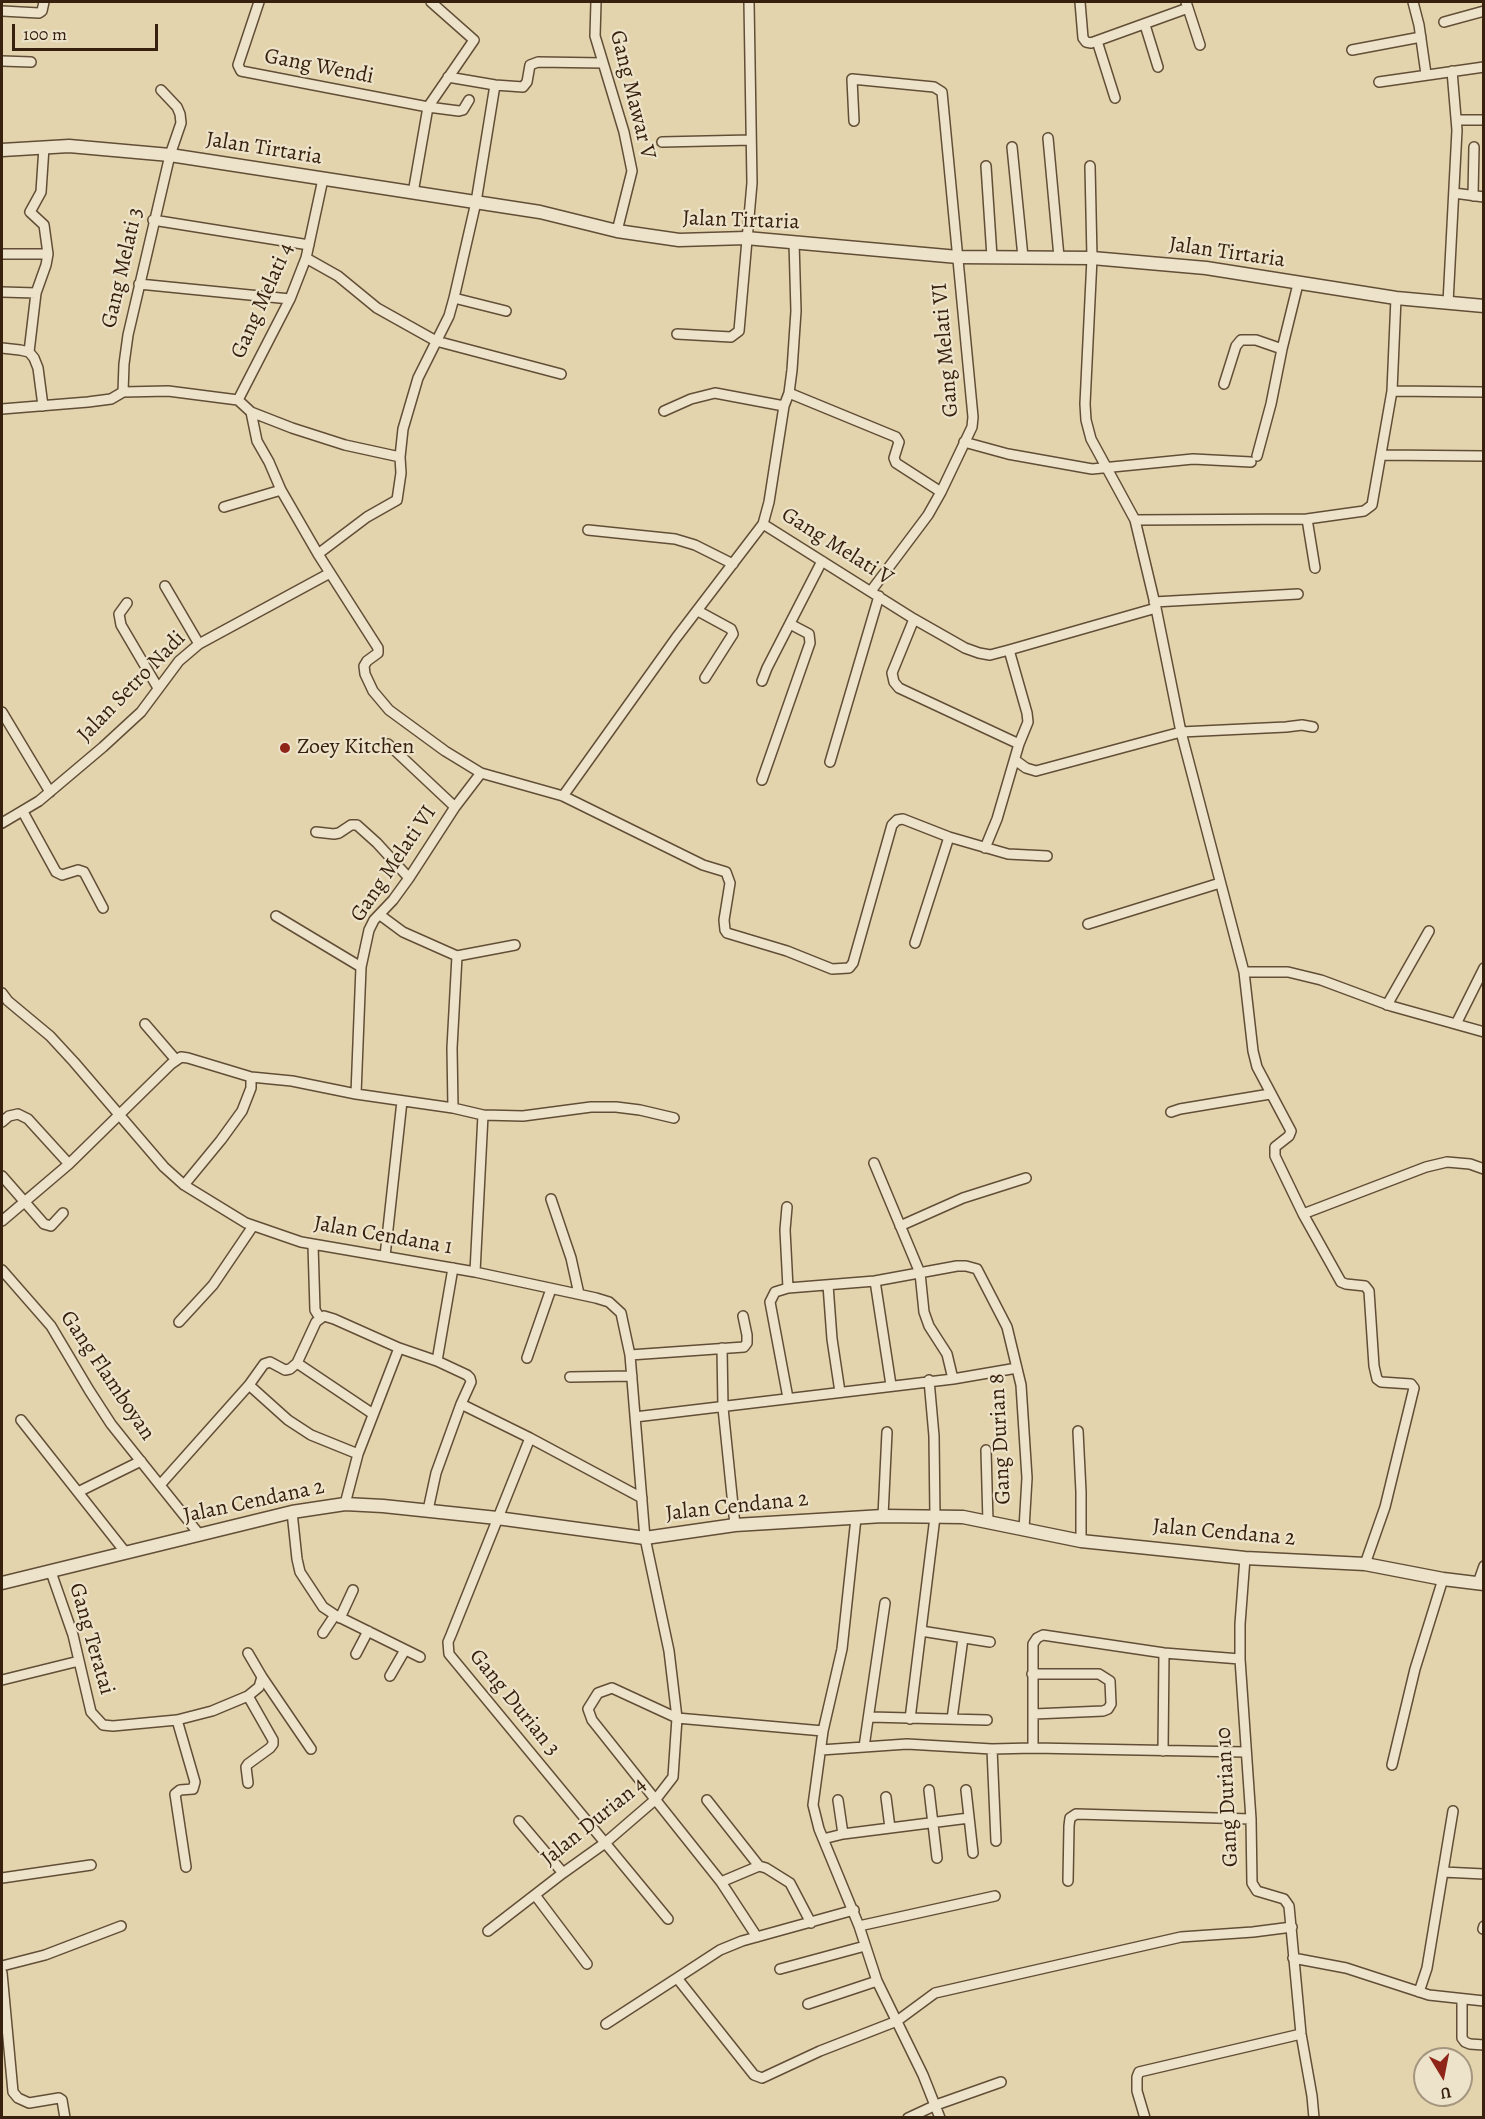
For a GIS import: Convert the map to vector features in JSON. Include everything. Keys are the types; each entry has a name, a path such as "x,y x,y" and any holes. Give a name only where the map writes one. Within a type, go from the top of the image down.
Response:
{"street":[{"path":"2,11 39,13 42,11 44,2"},
{"name":"Gang Wendi","path":"259,2 238,65 241,70 428,107"},
{"path":"413,193 428,107 474,40 431,2"},
{"name":"Gang Mawar V","path":"596,2 595,36 624,132 632,171 616,231"},
{"path":"677,334 731,337 739,331 746,238 752,195 749,2"},
{"path":"1080,2 1083,38 1086,42 1097,41 1145,25 1187,5 1200,45"},
{"path":"1413,2 1426,74"},
{"path":"1444,22 1484,11"},
{"path":"1145,25 1158,67"},
{"path":"1352,50 1421,37"},
{"path":"1097,41 1115,98"},
{"path":"2,61 31,62"},
{"path":"448,77 523,87 527,82 530,65 538,62 603,63"},
{"path":"1379,82 1484,67"},
{"path":"1448,303 1457,120 1452,71"},
{"name":"Gang Melati VI","path":"854,121 852,79 934,87 942,92 973,417 972,427 941,492 875,593"},
{"path":"318,554 367,517 397,500 403,429 418,378 449,316 454,298 476,202 495,85"},
{"name":"Gang Melati 3","path":"123,392 128,335 153,220 181,123 177,107 161,90"},
{"path":"428,107 459,111 463,110 469,100"},
{"path":"1457,120 1484,120"},
{"path":"1048,138 1059,257"},
{"path":"662,142 751,140"},
{"path":"1456,145 1479,147 1473,196"},
{"name":"Jalan Tirtaria","path":"2,150 69,146 170,155 540,212 616,231 679,240 746,238 958,257 1092,258 1206,268 1396,298 1484,306"},
{"path":"29,352 36,292 48,254 44,225 30,212 41,192 44,147"},
{"path":"1012,147 1023,257"},
{"path":"986,166 992,257"},
{"path":"1090,166 1092,258 1085,404 1091,439 1135,520 1181,732 1244,972 1252,1052 1270,1094 1291,1131 1289,1136 1275,1147 1275,1156 1303,1214 1341,1282 1365,1286 1370,1291 1374,1366 1377,1379 1381,1382 1411,1384 1414,1388 1385,1507 1365,1564"},
{"name":"Gang Melati 4","path":"238,400 290,299 306,258 324,179"},
{"path":"1454,193 1484,197"},
{"path":"153,220 309,245"},
{"name":"Gang Melati V","path":"794,242 796,311 789,393 784,406 769,502 763,524 914,619 965,648 990,655 1155,605 1298,594"},
{"path":"2,254 48,254"},
{"path":"306,258 338,276 377,308 436,341 561,374"},
{"path":"139,284 290,299"},
{"path":"964,442 1008,454 1092,469 1193,459 1254,459 1271,404 1298,284"},
{"path":"2,292 36,292"},
{"path":"454,298 506,311"},
{"path":"1135,520 1307,519 1364,511 1372,505 1392,391 1396,298"},
{"path":"1224,384 1236,346 1241,340 1256,340 1282,349"},
{"path":"2,348 29,352 34,358 38,368 43,406"},
{"path":"2,409 111,399 123,392 168,391 238,400 251,412 292,428 345,445 400,457"},
{"path":"1392,391 1484,392"},
{"path":"664,411 691,399 715,393 784,406"},
{"path":"789,393 896,437 899,442 894,458 896,463 941,492"},
{"path":"251,412 257,441 281,490 318,554 378,648 378,653 367,660 364,666 365,674 373,691 389,710 445,751 481,773 563,796 702,865 726,872 730,883 724,920 727,933 787,951 832,969 849,968 853,963 893,823 903,819 949,837 1008,854 1047,856"},
{"path":"1382,455 1484,456"},
{"path":"224,507 281,490"},
{"path":"1307,519 1315,568"},
{"path":"563,796 670,647 763,524"},
{"path":"588,530 675,539 696,545 733,564"},
{"path":"762,681 822,561"},
{"name":"Jalan Setro Nadi","path":"2,823 23,812 50,792 141,712 179,661 199,644 330,573"},
{"path":"165,586 199,644"},
{"path":"830,762 875,593"},
{"path":"127,603 119,614 121,626 158,688"},
{"path":"698,611 731,629 733,634 705,678"},
{"path":"914,619 892,673 894,682 899,688 1019,744"},
{"path":"762,780 810,643 809,634 790,624"},
{"path":"985,848 997,819 1019,744 1028,722 1009,650"},
{"path":"2,712 50,792"},
{"path":"1015,760 1026,768 1036,771 1181,732 1286,728 1302,725 1314,727"},
{"path":"388,744 455,807"},
{"name":"Gang Melati VI","path":"356,1094 361,967 369,930 374,920 409,878 455,807 481,773"},
{"path":"23,812 56,872 62,875 78,870 84,872 103,908"},
{"path":"316,832 334,834 351,825 357,825 409,878"},
{"path":"915,943 949,837"},
{"path":"1088,924 1220,883"},
{"path":"380,915 403,932 457,956 515,945"},
{"path":"276,916 361,967"},
{"path":"1387,1005 1429,931"},
{"path":"453,1108 452,1048 457,956"},
{"path":"1456,1024 1484,968"},
{"path":"1244,972 1288,972 1322,980 1387,1005 1484,1032"},
{"name":"Jalan Cendana 1","path":"2,993 8,1001 50,1036 164,1167 184,1185 253,1226 313,1245 475,1272 579,1294 609,1302 617,1308 621,1313 630,1355 645,1538"},
{"path":"145,1024 176,1060"},
{"path":"2,1221 69,1164 181,1057 251,1077 292,1081 483,1115 523,1116 591,1107 616,1107 674,1118"},
{"path":"184,1185 242,1111 251,1088 251,1077"},
{"path":"1172,1112 1180,1108 1270,1094"},
{"path":"385,1256 402,1101"},
{"path":"2,1122 9,1116 18,1114 28,1119 69,1164"},
{"path":"475,1272 483,1115"},
{"path":"1303,1214 1426,1167 1447,1162 1470,1164 1484,1169"},
{"path":"874,1163 920,1273 924,1312 929,1326 947,1354 953,1379"},
{"path":"2,1176 47,1226 51,1226 63,1213"},
{"path":"900,1226 963,1198 1026,1178"},
{"path":"551,1199 571,1258 579,1294"},
{"path":"787,1207 785,1230 788,1288"},
{"path":"179,1322 213,1285 253,1226"},
{"path":"313,1245 315,1310 320,1318"},
{"name":"Gang Durian 8","path":"920,1273 957,1266 977,1269 1007,1327 1021,1385 1026,1478 1024,1529"},
{"path":"437,1361 453,1268"},
{"name":"Gang Flamboyan","path":"2,1270 51,1326 100,1407 199,1534"},
{"path":"788,1398 770,1302 775,1292 788,1288 875,1281 920,1273"},
{"path":"875,1281 891,1385"},
{"path":"828,1285 832,1339 840,1392"},
{"path":"527,1358 551,1289"},
{"path":"160,1485 249,1385 264,1364 270,1362 285,1370 297,1363 320,1318 324,1316 334,1318 399,1348 437,1361 470,1378 471,1382 436,1473 428,1510"},
{"path":"630,1355 744,1347 747,1343 743,1316"},
{"path":"345,1504 358,1454 399,1348"},
{"path":"722,1348 723,1408 735,1525"},
{"path":"297,1363 373,1414"},
{"path":"635,1417 723,1408 928,1380 953,1379 1017,1368"},
{"path":"570,1377 632,1376"},
{"path":"910,1719 935,1517 933,1437 928,1380"},
{"path":"249,1385 288,1420 311,1435 358,1454"},
{"path":"461,1404 642,1498"},
{"path":"21,1420 126,1553"},
{"path":"1078,1431 1082,1492 1081,1540"},
{"path":"883,1516 887,1432"},
{"name":"Gang Durian 3","path":"530,1438 448,1642 449,1654 668,1919"},
{"path":"986,1450 988,1522"},
{"path":"78,1492 141,1461"},
{"name":"Jalan Cendana 2","path":"2,1580 51,1572 292,1512 345,1504 428,1510 645,1538 735,1525 883,1516 963,1518 1081,1540 1245,1558 1365,1564 1443,1579 1481,1583"},
{"path":"292,1512 300,1572 323,1607 420,1657"},
{"path":"856,1518 842,1649 823,1731 813,1805 823,1839 854,1910 877,1982 936,2104 940,2118"},
{"name":"Jalan Durian 4","path":"488,1931 605,1843 657,1799 673,1777 677,1718 669,1651 645,1538"},
{"name":"Gang Durian 10","path":"1245,1558 1240,1659 1251,1819 1252,1883 1257,1890 1284,1899 1289,1906 1301,2034 1314,2118"},
{"path":"1481,1583 1484,1566"},
{"name":"Gang Teratai","path":"51,1572 73,1635 91,1712 103,1725 177,1720 212,1711 248,1696"},
{"path":"1392,1765 1415,1669 1443,1579"},
{"path":"323,1633 353,1590"},
{"path":"864,1747 885,1603"},
{"path":"356,1654 368,1631"},
{"path":"921,1631 990,1642"},
{"path":"1034,1748 1032,1674 1034,1644 1037,1638 1043,1635 1164,1653 1240,1659"},
{"path":"952,1719 963,1638"},
{"path":"390,1676 405,1650"},
{"path":"248,1653 311,1749"},
{"path":"1163,1751 1164,1653"},
{"path":"2,1680 79,1661"},
{"path":"1032,1674 1100,1674 1110,1681 1111,1704 1108,1709 1034,1714"},
{"path":"248,1783 246,1767 273,1744 273,1740 248,1696 259,1687 262,1677"},
{"path":"757,1936 721,1882 592,1720 588,1709 598,1693 612,1688 677,1718 823,1731"},
{"path":"870,1717 987,1720"},
{"path":"177,1720 195,1782 193,1789 180,1790 175,1794 186,1868"},
{"path":"821,1750 908,1744 992,1749 1245,1752"},
{"path":"992,1749 996,1841"},
{"path":"929,1790 938,1858"},
{"path":"966,1790 973,1853"},
{"path":"886,1797 890,1828"},
{"path":"707,1800 759,1866 790,1883 811,1923"},
{"path":"838,1800 843,1834"},
{"path":"1419,1992 1427,1968 1453,1811"},
{"path":"1068,1881 1069,1826 1070,1818 1076,1814 1251,1819"},
{"path":"823,1839 843,1834 969,1818"},
{"path":"519,1821 563,1873"},
{"path":"2,1878 91,1865"},
{"path":"721,1882 759,1866"},
{"path":"1443,1872 1484,1874"},
{"path":"535,1895 587,1964"},
{"path":"859,1926 995,1896"},
{"path":"606,2024 720,1950 757,1936 854,1910"},
{"path":"2,1966 45,1955 121,1926"},
{"path":"677,1978 728,2044 758,2077 768,2076 820,2051 897,2021 935,1993 1181,1937 1292,1927"},
{"path":"780,1969 865,1946"},
{"path":"1293,1958 1346,1968 1419,1992 1484,2001"},
{"path":"2,1973 7,2074 13,2092 18,2098 29,2103 59,2098 62,2100 65,2118"},
{"path":"807,2004 877,1982"},
{"path":"1462,1999 1462,2038 1470,2044 1484,2045"},
{"path":"1145,2118 1137,2091 1139,2072 1301,2034"},
{"path":"908,2118 936,2104 1002,2082"}],"place":[{"name":"Zoey Kitchen","path":"285,748"}]}
